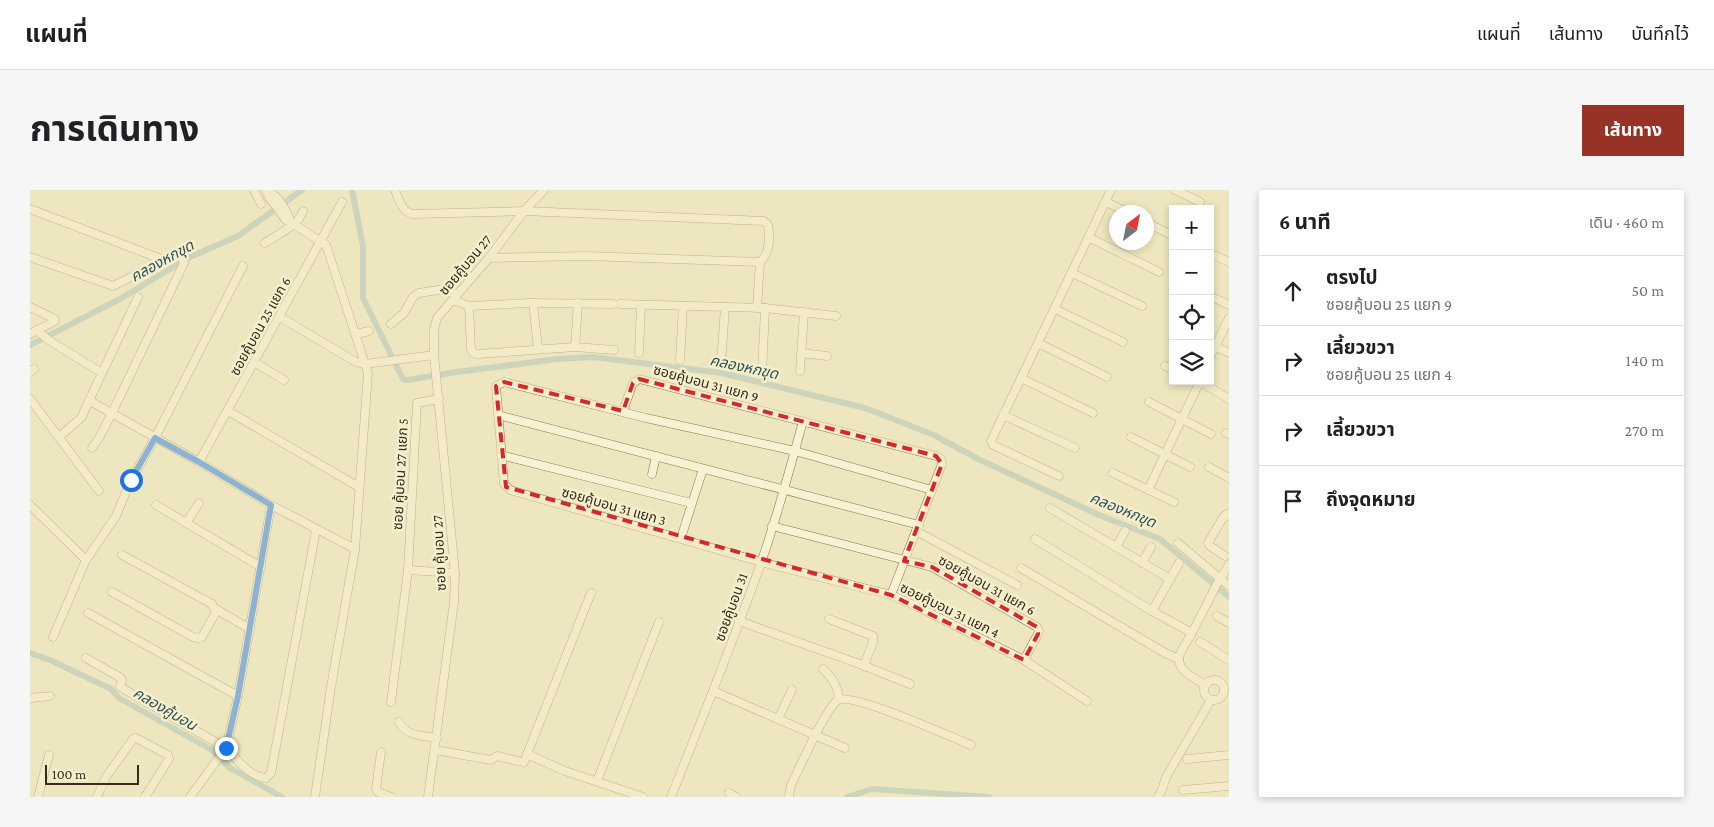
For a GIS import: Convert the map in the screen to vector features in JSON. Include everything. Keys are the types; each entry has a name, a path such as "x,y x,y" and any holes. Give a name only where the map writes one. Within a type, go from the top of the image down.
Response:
{"street":[{"path":"254,190 261,204"},
{"path":"394,190 408,213 524,211 764,221 768,225 769,244 764,259 760,262 586,256 489,258"},
{"name":"ซอยคู้บอน 27","path":"436,367 434,355 435,324 437,318 489,258 524,211 544,190"},
{"path":"1059,476 993,445 991,441 1112,190"},
{"path":"1175,190 1200,202"},
{"path":"269,193 289,220 326,245 368,373 355,549 331,687 315,797"},
{"name":"ซอยคู้บอน 25 แยก 6","path":"199,462 342,202"},
{"path":"1106,202 1112,205"},
{"path":"30,209 164,260"},
{"path":"265,243 289,220 303,214 303,211"},
{"path":"1154,226 1169,234"},
{"path":"1090,238 1159,272"},
{"path":"92,448 100,438 112,413 181,257 187,248"},
{"path":"1216,256 1229,262"},
{"path":"30,257 114,286 164,260 181,257"},
{"path":"760,262 762,374"},
{"path":"53,637 86,560 116,516 131,480 155,438 243,266"},
{"path":"1072,272 1142,306"},
{"path":"391,324 404,313 416,294 444,289 469,306 533,302 578,302 641,306 761,308 836,316"},
{"path":"59,438 81,418 138,297"},
{"path":"1214,298 1229,305"},
{"path":"533,302 538,349"},
{"path":"575,347 578,302"},
{"path":"30,306 53,316 55,319 55,321 35,333 102,373"},
{"path":"469,306 471,349 473,353 575,347 614,350"},
{"path":"639,353 641,306"},
{"path":"680,360 683,306"},
{"path":"721,364 725,307"},
{"path":"1055,309 1123,342"},
{"path":"800,372 804,312"},
{"path":"280,317 356,362 365,364 434,355"},
{"path":"1214,344 1229,318"},
{"path":"356,334 369,331"},
{"path":"1038,343 1107,377"},
{"path":"1214,346 1229,353"},
{"path":"801,353 827,356"},
{"path":"254,362 284,380"},
{"name":"ซอย คู้บอน 27","path":"428,797 454,602 455,573 436,367"},
{"path":"1021,378 1093,413"},
{"name":"ซอยคู้บอน 31 แยก 9","path":"623,411 633,383 639,379 802,421"},
{"name":"ซอยคู้บอน 31 แยก 3","path":"623,411 504,382 496,386 504,484 510,490 761,562"},
{"path":"1148,490 1198,385"},
{"path":"1207,385 1229,398"},
{"path":"30,399 99,491"},
{"name":"ซอย คู้บอน 27 แยก 5","path":"408,570 416,403 439,399"},
{"path":"90,400 271,505 355,549"},
{"path":"1149,402 1211,434"},
{"path":"228,411 359,488"},
{"path":"623,411 795,451 932,490"},
{"path":"498,415 784,490 917,528 1017,585"},
{"path":"1003,416 1075,448"},
{"path":"802,421 936,456 941,459 942,464 891,596"},
{"name":"ซอยคู้บอน 31","path":"671,797 761,562 784,490 802,421"},
{"path":"1131,437 1190,467"},
{"path":"501,455 691,503"},
{"path":"652,474 656,456"},
{"path":"1209,467 1229,478"},
{"path":"681,538 703,469"},
{"path":"1113,473 1174,502"},
{"path":"186,523 199,503"},
{"path":"30,505 86,560"},
{"path":"156,505 261,567"},
{"path":"190,797 210,767 226,748 238,696 271,505"},
{"path":"1050,508 1170,579"},
{"path":"1225,556 1208,543 1224,516 1227,514 1229,516"},
{"name":"ซอยคู้บอน 31 แยก 6","path":"772,526 904,561 932,566 1037,627 1038,634 1024,660"},
{"path":"86,658 121,678 120,686 122,688 226,748 244,767 259,777 266,778 271,773 316,530"},
{"path":"1116,547 1125,531"},
{"path":"1035,539 1152,611 1192,633"},
{"path":"1178,544 1219,580 1229,586"},
{"path":"1142,563 1151,547"},
{"path":"122,555 212,604 213,608 250,629"},
{"name":"ซอยคู้บอน 31 แยก 4","path":"761,562 891,596 918,607 1024,660 1087,701"},
{"path":"1152,611 1179,563"},
{"path":"1206,685 1186,673 1179,659 1211,595 1229,565"},
{"path":"1021,568 1165,653 1179,659"},
{"path":"391,702 408,570 455,573"},
{"path":"112,592 198,638 202,637 217,610"},
{"path":"523,759 591,593"},
{"path":"88,612 238,696"},
{"path":"1217,616 1229,624"},
{"path":"829,619 873,636 873,642 864,666"},
{"path":"739,621 910,684"},
{"path":"597,781 659,622"},
{"path":"1200,642 1228,656"},
{"path":"822,669 829,674 838,688 839,699"},
{"path":"1206,685 1214,680 1220,682 1224,688 1223,695 1219,699 1211,700"},
{"path":"1206,685 1205,694 1211,700"},
{"path":"778,719 792,690"},
{"path":"713,691 845,748"},
{"path":"1223,695 1229,702"},
{"path":"30,699 33,697 45,698 50,696"},
{"path":"789,797 791,785 815,735 839,699 844,698 873,706 971,745"},
{"path":"1162,795 1166,777 1211,700"},
{"path":"399,722 406,731 412,734 437,738"},
{"path":"97,797 106,777 133,739 140,738 166,753 169,759 144,797"},
{"path":"435,750 491,760 497,756 523,759 566,771 643,797"},
{"path":"381,752 376,789 378,792 391,797"},
{"path":"1187,759 1229,755"},
{"path":"38,797 49,756"},
{"path":"1183,790 1229,786"},
{"path":"728,793 736,797"}],"highlighted area":[{"path":"639,379 936,456 942,464 904,561 932,567 1037,627 1038,634 1024,660 891,595 506,487 496,386 504,382 623,411 633,383"}],"waterway":[{"name":"คลองหกขุด","path":"30,345 120,299 190,257 238,236 302,190"},
{"name":"คลองหกขุด","path":"352,190 363,246 363,298 403,379 407,380 557,359 593,357 721,373 865,408 934,435 978,459 1099,515 1160,539 1229,597"},
{"name":"คลองคู้บอน","path":"30,653 50,660 111,689 119,698 212,750 230,768 282,797"},
{"path":"847,797 872,789 989,797"}],"route":[{"path":"131,480 155,438 271,505 238,696 226,748"}]}
